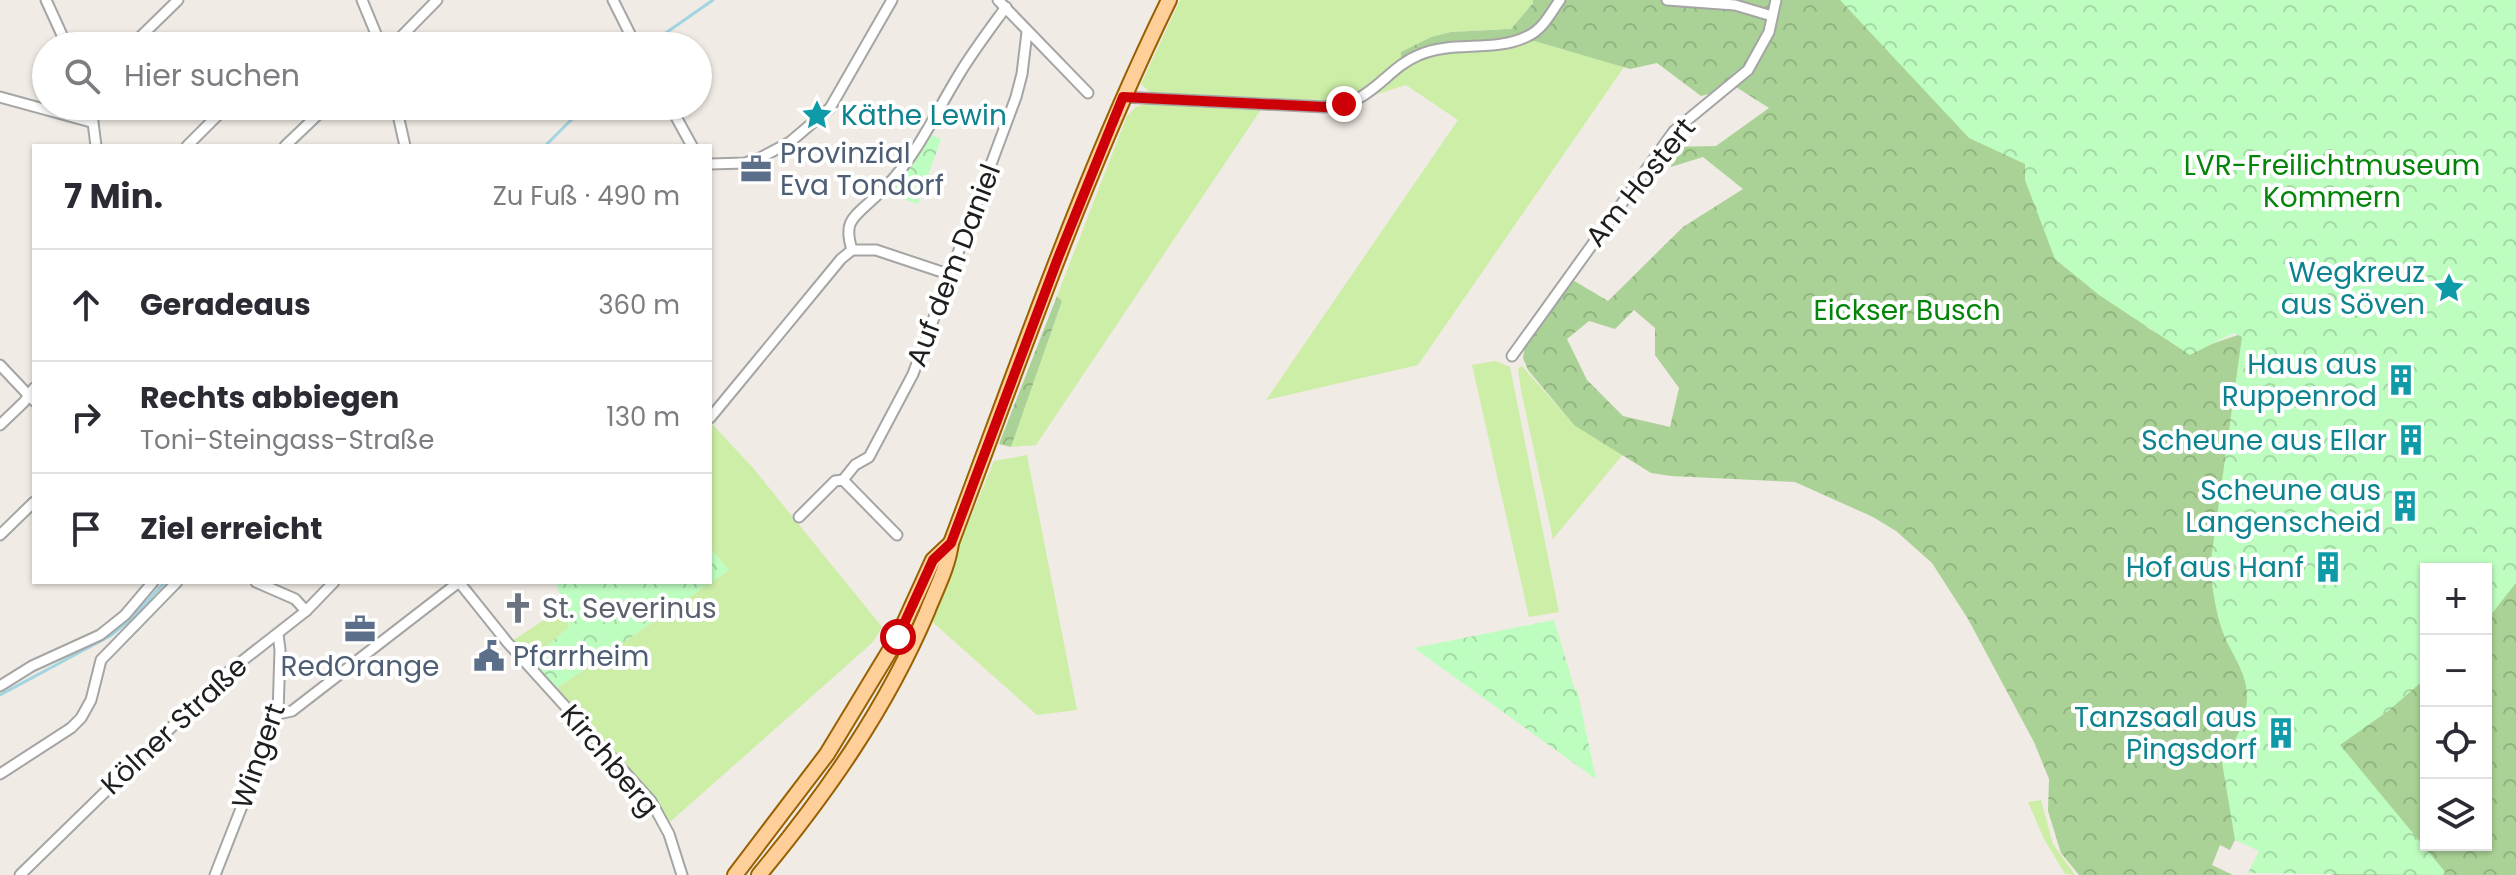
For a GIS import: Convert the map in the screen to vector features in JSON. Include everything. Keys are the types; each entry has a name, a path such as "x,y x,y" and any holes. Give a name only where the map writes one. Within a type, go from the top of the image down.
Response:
{"main road":[{"path":"759,875 833,780 891,688 913,645 948,561 951,543 1058,258 1123,97 1169,0"},
{"path":"735,875 827,754 898,637 933,560 951,543"}],"street":[{"path":"46,0 61,32"},
{"path":"145,32 178,0"},
{"path":"362,0 375,32"},
{"path":"406,32 437,0"},
{"path":"613,0 629,32"},
{"path":"712,164 745,163 763,156 790,142 830,108 892,0"},
{"path":"1123,97 1324,107 1344,104 1360,97 1418,55 1434,50 1510,43 1529,36 1540,29 1560,0"},
{"path":"1667,0 1735,5 1772,16"},
{"name":"Am Hostert","path":"1512,356 1674,131 1748,70 1769,32 1776,0"},
{"path":"852,250 847,235 850,220 893,181 914,155 1002,4 1088,93"},
{"name":"Auf dem Daniel","path":"799,517 835,481 843,480 855,465 869,457 913,374 1016,97 1027,32"},
{"path":"0,97 32,106"},
{"path":"84,120 91,122 96,144"},
{"path":"189,144 213,120"},
{"path":"287,144 312,120"},
{"path":"399,120 405,144"},
{"path":"678,120 691,144"},
{"path":"712,416 841,259 852,250 876,250 951,275"},
{"path":"0,365 32,395 0,425"},
{"path":"843,480 897,535"},
{"path":"0,535 32,504"},
{"path":"0,686 32,666 100,635 125,615 151,584"},
{"path":"0,774 71,728 81,718 91,700 101,660 175,584"},
{"path":"261,584 295,599 306,611"},
{"name":"Kölner Straße","path":"20,875 216,683 306,611 332,584"},
{"path":"278,714 292,711 456,584"},
{"name":"Kirchberg","path":"461,584 507,642 651,801 669,834 682,875"},
{"name":"Wingert","path":"215,875 278,714 281,664 278,634"}],"green space":[{"path":"1180,0 1533,0 1533,3 1511,29 1451,32 1431,37 1401,52 1401,60 1359,95 1325,103 1152,94 1141,84"},
{"path":"1533,0 1554,0 1540,20 1522,35 1401,60 1401,52 1431,37 1451,32 1511,29"},
{"name":"Eickser Busch","path":"1566,0 2342,0 2516,41 2516,875 2334,875 2235,840 2230,850 2220,845 2212,865 2233,875 2079,875 2061,853 2048,811 2049,779 2034,742 1968,619 1932,563 1896,531 1873,517 1795,482 1651,473 1574,425 1528,370 1523,358 1525,346 1571,279 1608,301 1683,227 1743,189 1703,157 1671,167 1672,147 1716,146 1769,108 1736,87 1701,96 1657,63 1630,69 1531,40 1540,34","holes":["2249,145 2238,335 2191,351 2148,328 2121,299","1634,310 1655,328 1655,355 1679,388 1670,427 1623,416 1587,380 1567,339 1589,321 1615,329"]},
{"name":"LVR-Freilichtmuseum Kommern","path":"1840,0 2516,0 2516,583 2492,613 2492,563 2420,563 2420,683 2388,711 2340,745 2420,842 2420,851 2428,851 2446,873 2444,875 2248,873 2259,851 2235,840 2222,762 2241,726 2246,706 2246,686 2220,622 2210,567 2242,337 2234,333 2190,355 2099,295 2055,259 2025,180 2025,164 1969,138"},
{"path":"1531,40 1624,67 1418,365 1266,400 1458,120 1406,85 1362,99 1398,72 1427,56 1508,46"},
{"path":"1151,102 1262,108 1036,445 1011,447 1062,301 1057,296 1127,116 1136,107"},
{"path":"931,135 941,139 918,204 886,193 911,167"},
{"path":"1057,296 1062,301 1011,447 999,444"},
{"path":"1495,361 1510,367 1559,612 1529,617 1472,365"},
{"path":"1522,366 1574,425 1624,453 1553,539 1521,390 1518,369"},
{"path":"712,424 753,468 882,627 873,642 670,822 557,688 729,570 712,550"},
{"path":"1027,455 1077,710 1037,715 929,619 994,461"},
{"path":"712,550 729,570 712,582"},
{"path":"557,584 709,584 557,688 531,660 569,627"},
{"path":"564,607 569,627 531,660 512,641"},
{"path":"1554,620 1577,689 1596,779 1414,648"},
{"path":"2041,800 2053,844 2075,875 2065,874 2044,839 2028,802"}],"waterway":[{"path":"667,32 713,0"},
{"path":"547,144 571,120"},
{"path":"0,695 110,636 130,620 163,584"}],"place":[{"name":"Käthe Lewin","path":"817,115"},
{"name":"Provinzial Eva Tondorf","path":"756,169"},
{"name":"Wegkreuz aus Söven","path":"2449,288"},
{"name":"Haus aus Ruppenrod","path":"2401,380"},
{"name":"Scheune aus Ellar","path":"2411,440"},
{"name":"Scheune aus Langenscheid","path":"2405,506"},
{"name":"Hof aus Hanf","path":"2328,567"},
{"name":"St. Severinus","path":"518,608"},
{"name":"RedOrange","path":"360,629"},
{"name":"Pfarrheim","path":"489,656"},
{"name":"Tanzsaal aus Pingsdorf","path":"2281,733"}],"route":[{"path":"898,637 933,560 951,543 1058,258 1123,97 1324,107 1344,104"}]}
